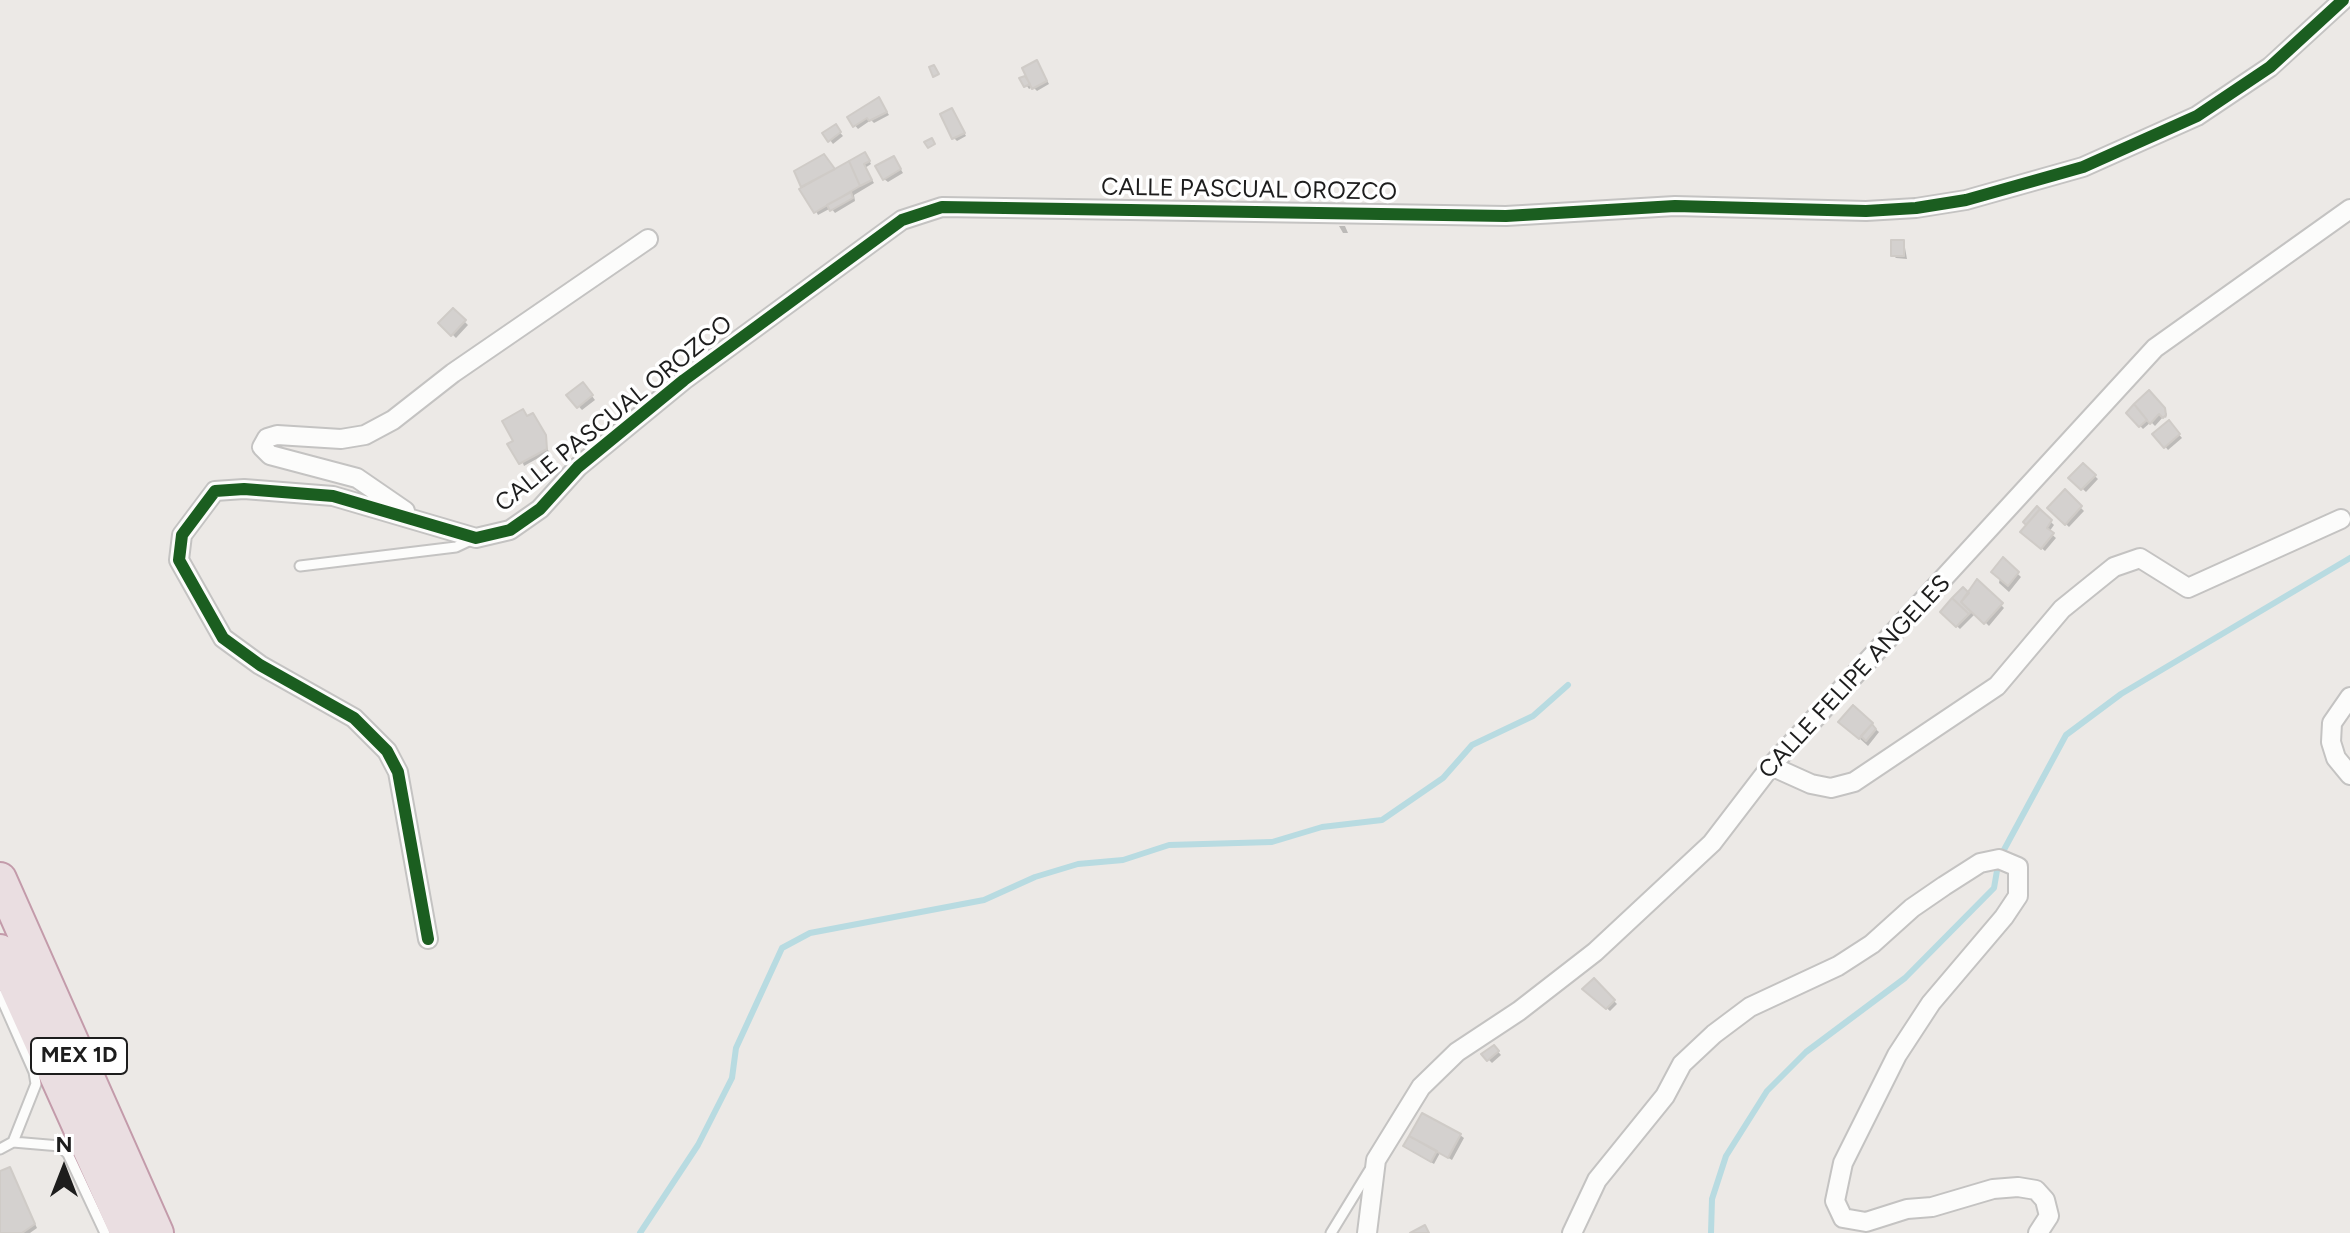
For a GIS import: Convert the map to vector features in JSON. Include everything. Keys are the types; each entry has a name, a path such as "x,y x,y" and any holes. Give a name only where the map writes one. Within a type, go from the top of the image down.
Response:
{"highway":[{"name":"MEX 1D","path":"0,879 157,1233"},
{"name":"MEX 1D","path":"0,951 127,1233"}],"street":[{"name":"CALLE PASCUAL OROZCO","path":"476,538 510,530 540,509 578,467 684,380 902,220 942,207 1506,216 1675,206 1866,211 1916,208 1966,200 2083,167 2197,116 2270,67 2343,0"},
{"name":"CALLE FELIPE ANGELES","path":"1376,1160 1421,1087 1457,1052 1519,1011 1595,952 1712,843 1771,766 2155,348 2350,209"},
{"path":"417,519 357,478 270,455 262,447 267,438 277,435 341,439 365,435 393,420 453,373 648,239"},
{"path":"428,939 398,772 387,751 354,718 260,665 223,638 179,560 182,535 215,491 244,489 333,496 476,538"},
{"path":"1771,766 1811,784 1831,788 1854,782 1997,686 2062,609 2114,567 2140,558 2188,588 2341,519"},
{"path":"2350,697 2332,723 2331,742 2336,758 2350,775"},
{"path":"1572,1233 1597,1180 1665,1096 1682,1064 1714,1034 1750,1007 1838,966 1872,944 1933,894 1980,863 1999,859 2018,867 2018,896 1931,1003 1897,1055 1843,1163 1835,1201 1843,1218 1866,1222 1993,1189 2018,1187 2036,1190 2045,1200 2049,1216 2038,1233"},
{"path":"1367,1233 1376,1160"}],"lane":[{"path":"300,566 456,547 476,538"},
{"path":"0,995 34,1072 36,1084 6,1145"},
{"path":"0,1134 6,1145"},
{"path":"6,1145 51,1143 68,1154 105,1233"},
{"path":"1331,1233 1376,1160"}],"building":[{"path":"1037,60 1047,81 1032,89 1022,68"},
{"path":"934,65 939,74 933,77 929,67"},
{"path":"1025,76 1030,84 1024,87 1019,78"},
{"path":"879,97 887,112 869,121 867,118 853,127 847,117"},
{"path":"952,108 965,133 952,139 940,114"},
{"path":"836,124 841,132 828,142 822,133"},
{"path":"932,138 935,144 928,148 924,142"},
{"path":"865,152 870,161 864,164 872,180 860,186 849,161"},
{"path":"824,154 835,169 801,187 794,171"},
{"path":"894,156 901,169 883,180 875,166"},
{"path":"849,161 860,186 814,213 799,189"},
{"path":"851,192 853,198 830,211 827,205"},
{"path":"1891,240 1904,240 1904,256 1891,256"},
{"path":"453,308 466,320 451,336 438,323"},
{"path":"583,382 593,395 577,408 566,395"},
{"path":"2149,390 2165,408 2166,415 2163,418 2159,414 2150,424 2134,404"},
{"path":"2134,404 2147,420 2139,427 2126,413"},
{"path":"523,409 527,416 533,413 546,435 547,449 519,464 507,444 513,441 502,421"},
{"path":"2169,420 2180,434 2164,448 2152,434"},
{"path":"2083,463 2096,475 2081,490 2068,478"},
{"path":"2065,489 2082,506 2065,525 2047,508"},
{"path":"2037,506 2040,509 2026,525 2023,522"},
{"path":"2040,509 2052,520 2047,528 2054,533 2041,549 2020,532"},
{"path":"2003,557 2019,572 2008,586 1991,572"},
{"path":"1977,579 2003,603 1984,624 1961,602"},
{"path":"1963,587 1969,593 1961,602 1971,612 1969,614 1952,598"},
{"path":"1952,598 1969,614 1956,627 1940,612"},
{"path":"1853,705 1873,723 1859,739 1838,722"},
{"path":"1872,724 1876,729 1866,741 1861,736"},
{"path":"1594,978 1615,1000 1606,1009 1582,989"},
{"path":"1494,1045 1499,1051 1487,1061 1481,1054"},
{"path":"1422,1113 1461,1134 1448,1158 1409,1136"},
{"path":"1409,1136 1437,1151 1431,1162 1403,1146"},
{"path":"10,1167 35,1224 22,1233 0,1233 0,1171"},
{"path":"1425,1225 1429,1233 1410,1233"}],"waterway":[{"path":"1711,1233 1712,1199 1726,1156 1767,1091 1806,1052 1905,978 1994,888 1999,859 2066,735 2121,694 2350,558"},
{"path":"640,1233 698,1145 732,1078 736,1048 782,948 810,933 984,900 1035,877 1078,864 1123,860 1169,845 1272,842 1322,827 1382,820 1443,778 1472,745 1533,716 1568,685"}],"cycle path":[{"path":"428,939 398,772 387,751 354,718 260,665 223,638 179,560 182,535 215,491 244,489 333,496 476,538 510,530 540,509 578,467 684,380 902,220 942,207 1506,216 1675,206 1866,211 1916,208 1966,200 2083,167 2197,116 2270,67 2343,0"}]}
